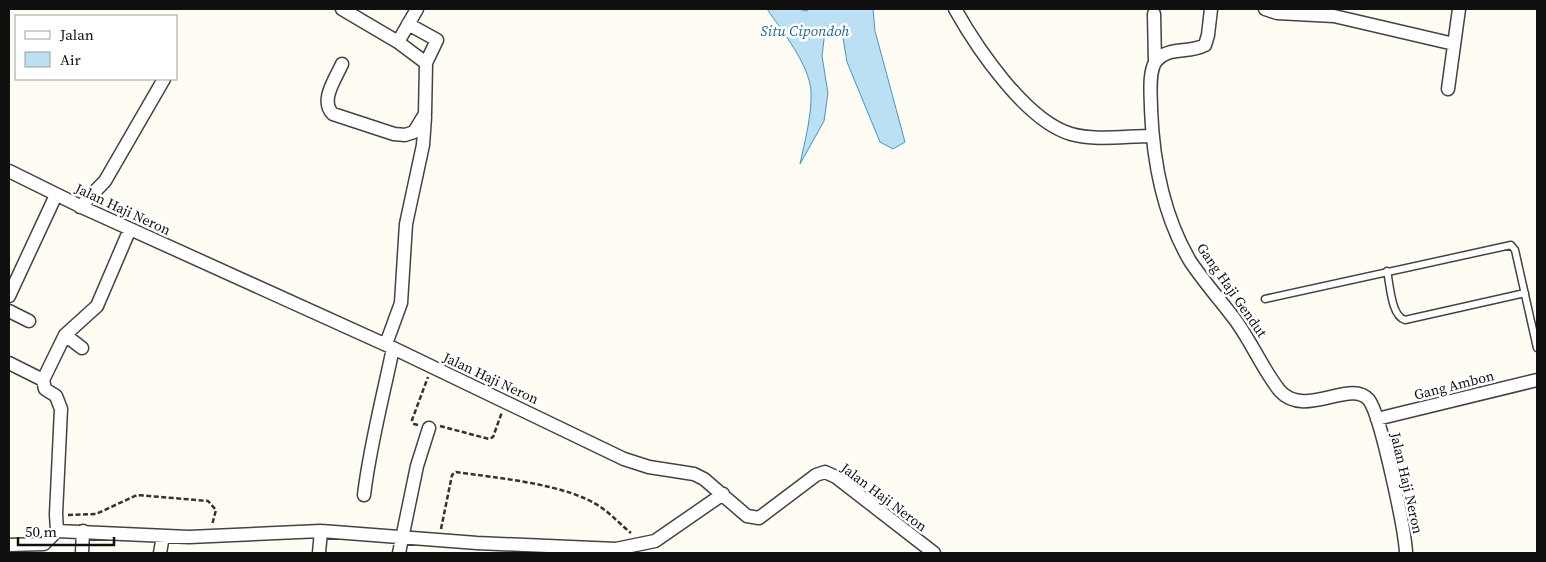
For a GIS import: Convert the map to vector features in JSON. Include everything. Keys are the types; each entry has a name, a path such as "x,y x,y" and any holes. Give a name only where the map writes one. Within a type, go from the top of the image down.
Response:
{"street":[{"path":"342,9 398,42 426,63"},
{"path":"398,42 417,9"},
{"path":"955,9 975,44 997,74 1044,120 1058,129 1083,136 1152,136"},
{"path":"1155,63 1162,55 1172,51 1189,51 1205,46 1210,9"},
{"path":"1265,9 1277,13 1334,16 1454,44"},
{"path":"1448,89 1459,9"},
{"name":"Gang Haji Gendut","path":"1154,14 1155,63 1150,96 1152,136 1162,193 1176,232 1190,260 1236,321 1284,395 1299,401 1310,402 1358,394 1365,396 1370,402 1377,419"},
{"path":"364,495 370,446 390,346 401,303 406,224 423,145 426,63 437,40 408,24"},
{"path":"342,64 327,101 329,111 333,114 394,134 404,135 414,132 425,114"},
{"path":"80,207 105,181 163,80"},
{"name":"Jalan Haji Neron","path":"9,171 80,207 390,346 624,459 649,467 694,474 724,494 747,516 759,518 816,475 825,472 836,477 934,553"},
{"path":"9,296 56,194"},
{"path":"57,531 56,514 61,409 56,396 45,388 44,380 65,335 97,306 130,229"},
{"path":"9,311 29,321"},
{"path":"65,335 82,348"},
{"path":"9,364 44,380"},
{"name":"Gang Ambon","path":"1377,419 1537,380"},
{"name":"Jalan Haji Neron","path":"1377,419 1400,513 1406,553"},
{"path":"399,553 418,466 429,428"},
{"path":"9,545 25,550 44,544 57,531 162,536 209,536 321,531 439,541 478,548 594,549 656,541 724,494"},
{"path":"82,553 84,531"},
{"path":"319,553 321,531"},
{"path":"160,553 162,536"}],"lane":[{"path":"1264,299 1510,244 1515,250 1537,348"},
{"path":"1387,271 1396,313 1401,319 1405,320 1525,293"}],"path":[{"path":"432,366 412,420 414,424 429,428 436,425 489,439 493,437 506,401"},
{"path":"439,541 452,475 456,472 518,481 563,491 601,507 643,544"},
{"path":"56,514 96,514 137,495 208,501 216,510 209,536"}],"water":[{"name":"Situ Cipondoh","path":"767,9 798,9 807,11 808,9 873,9 875,31 905,142 893,149 880,142 847,62 842,32 833,26 825,31 822,56 828,93 824,121 800,164 808,128 811,91 809,81 794,48"}]}
